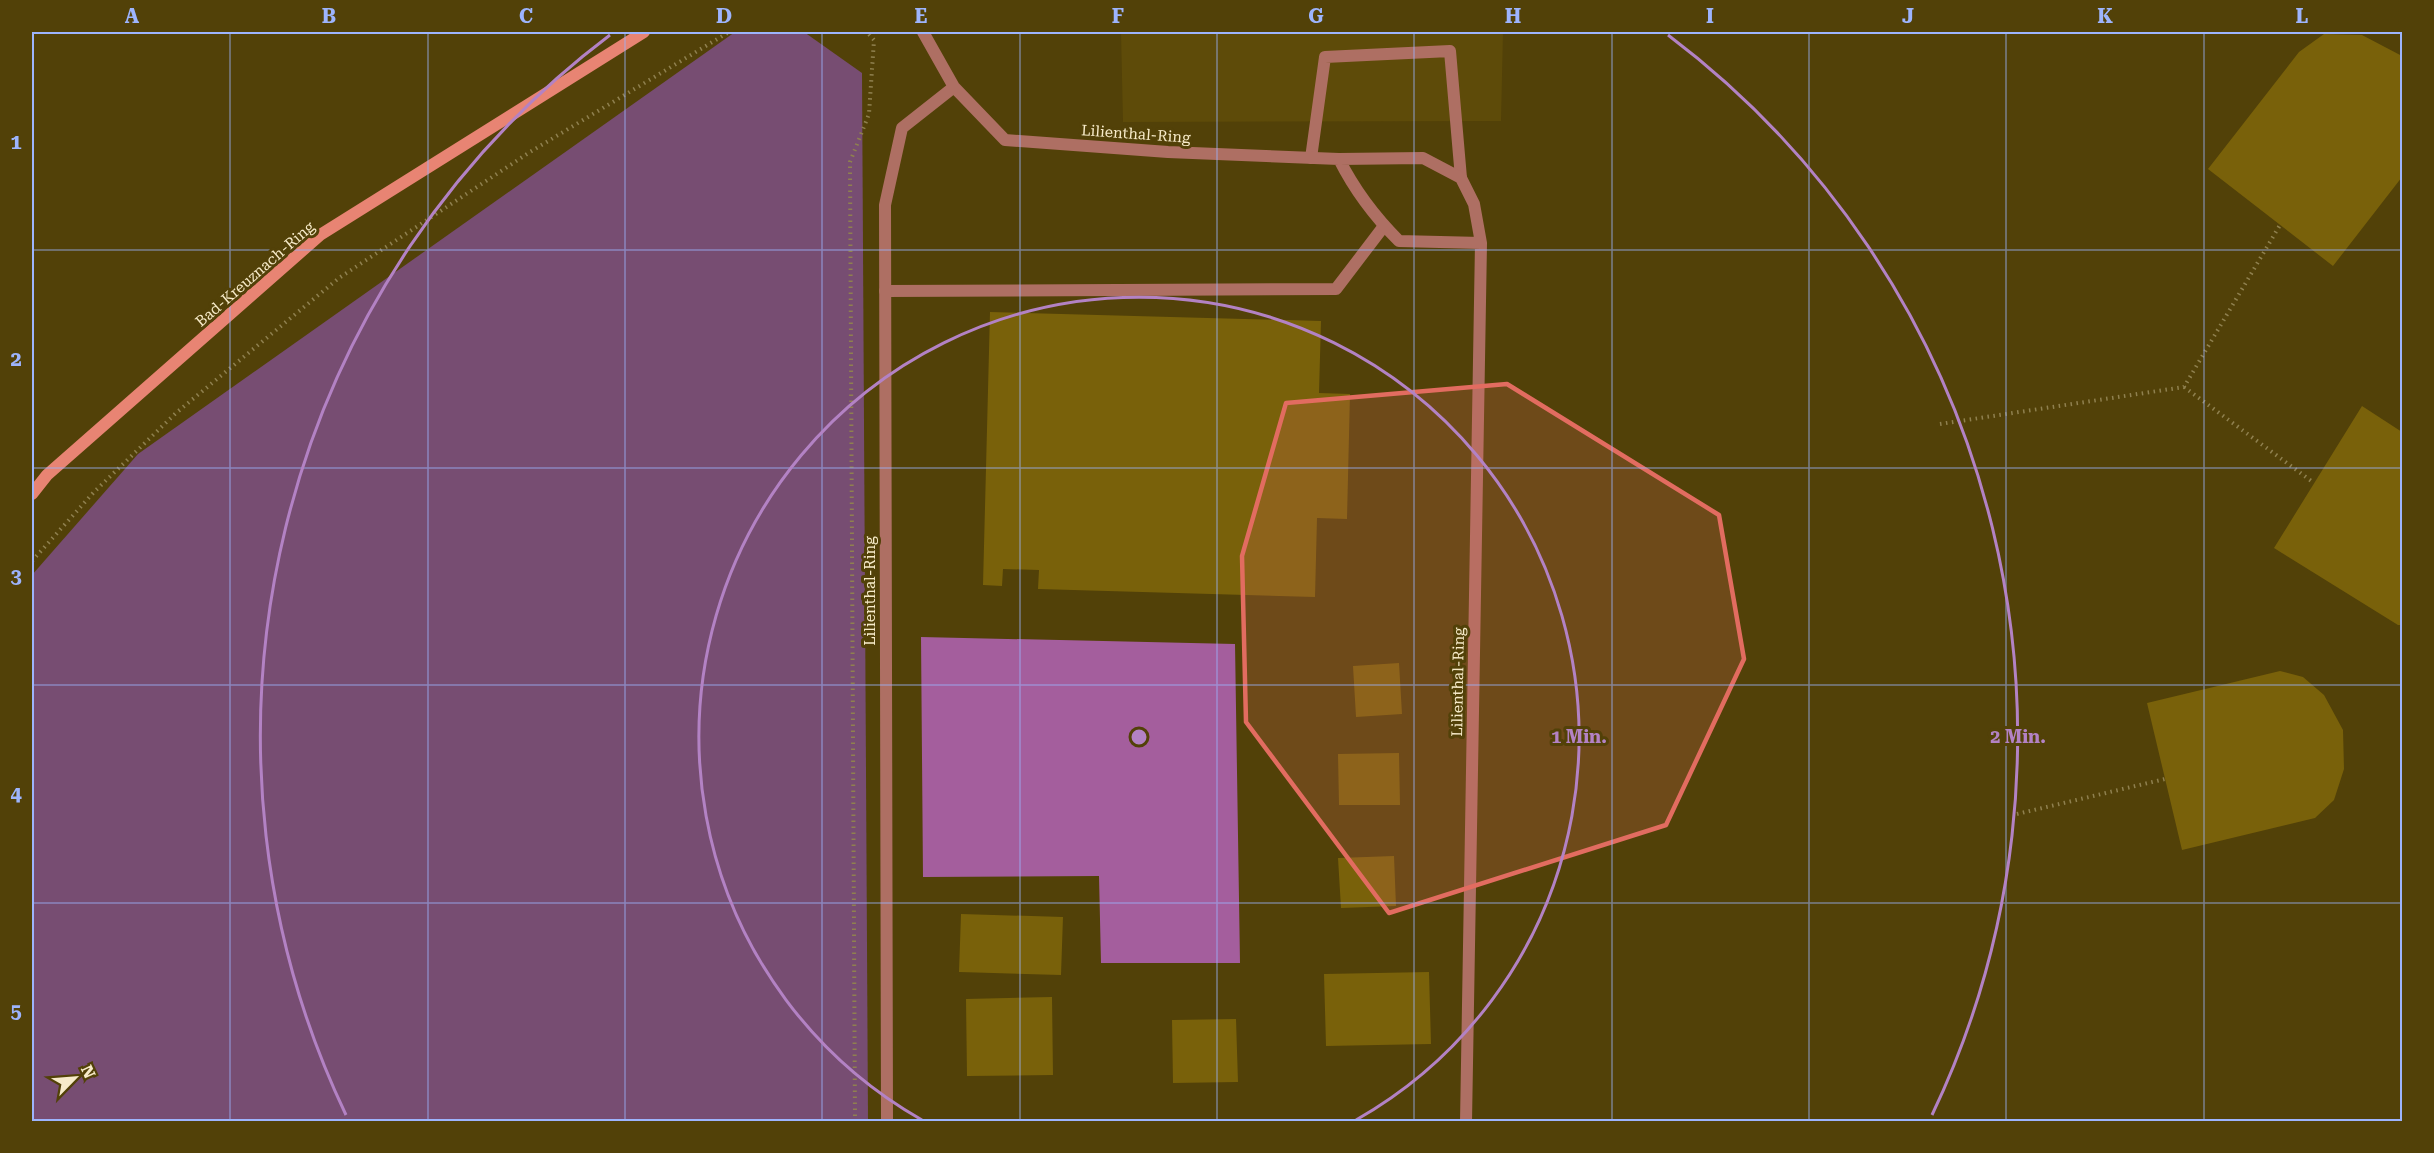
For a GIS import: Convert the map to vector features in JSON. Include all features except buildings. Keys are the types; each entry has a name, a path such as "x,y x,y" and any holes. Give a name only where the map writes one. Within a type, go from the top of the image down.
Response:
{"main road":[{"name":"Bad-Kreuznach-Ring","path":"32,494 47,475 320,235 644,32"}],"street":[{"name":"Lilienthal-Ring","path":"923,32 954,87 1005,140 1168,152 1339,159 1423,158 1461,178 1474,204 1481,243 1466,1122"},
{"path":"1311,158 1325,57 1450,51 1461,178"},
{"name":"Lilienthal-Ring","path":"887,1122 885,205 902,128 954,87"},
{"path":"1339,159 1352,186 1399,241 1481,243"},
{"path":"885,291 1336,289 1384,226"}],"path":[{"path":"32,561 94,492 176,413 339,278 530,152 729,32"},
{"path":"855,1122 850,162 869,114 874,40 867,32"},
{"path":"2184,387 2280,225"},
{"path":"1940,424 2184,387 2314,483"},
{"path":"2017,814 2164,779"}],"highlighted area":[{"path":"1507,384 1719,515 1744,659 1666,825 1389,913 1246,722 1242,556 1286,403"}],"shaded area":[{"path":"735,32 804,32 862,73 868,1121 32,1121 32,575 138,454"},
{"path":"1121,32 1503,32 1501,121 1123,122"},
{"path":"921,637 1235,644 1240,963 1101,963 1099,876 923,877"}]}
